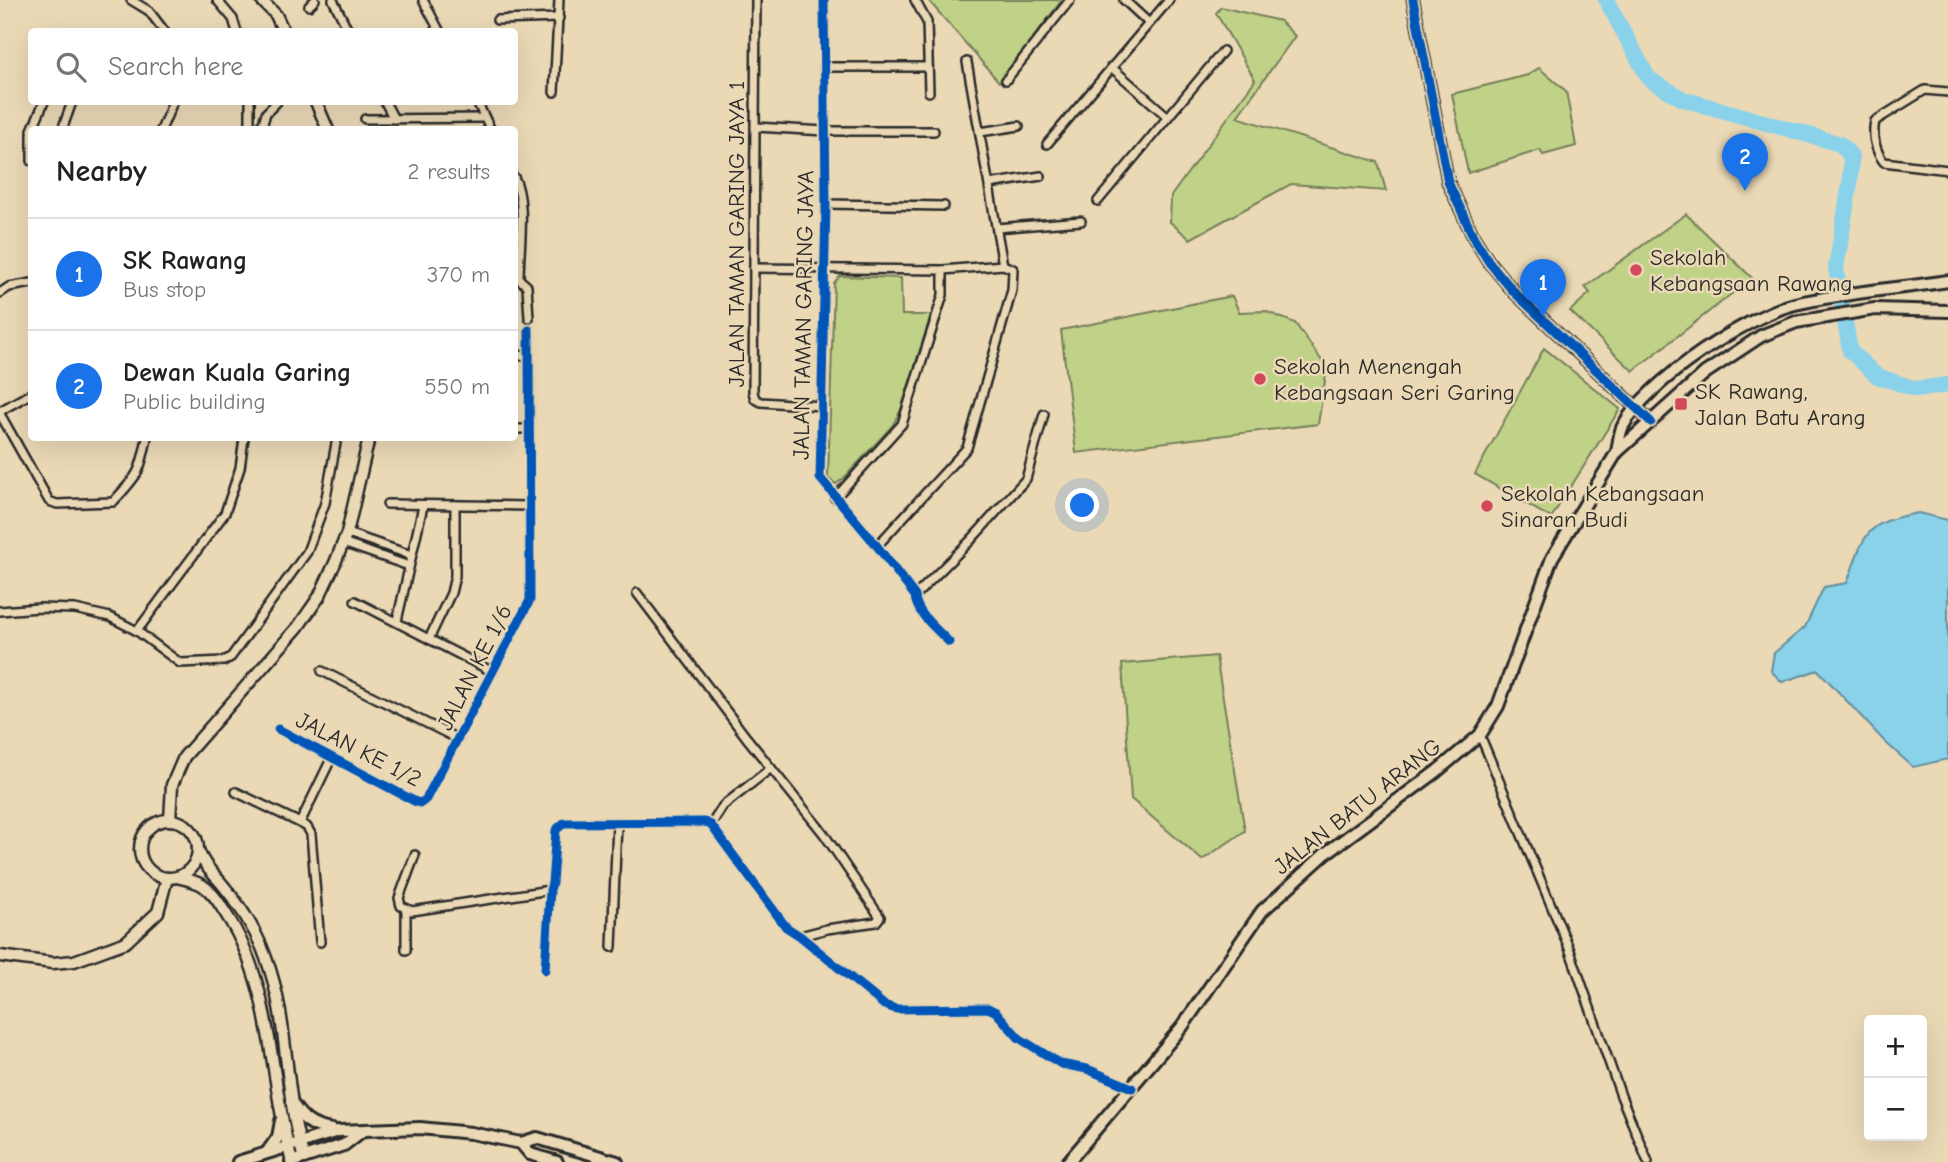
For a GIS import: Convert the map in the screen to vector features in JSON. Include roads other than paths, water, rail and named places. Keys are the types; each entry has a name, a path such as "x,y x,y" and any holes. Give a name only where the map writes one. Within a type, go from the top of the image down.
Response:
{"main road":[{"name":"JALAN BATU ARANG","path":"1617,452 1622,428 1636,407 1664,380 1729,334 1767,314 1793,304 1948,281"},
{"name":"JALAN BATU ARANG","path":"1068,1162 1182,1027 1262,911 1326,853 1442,767 1480,735 1498,706 1552,558 1617,452 1705,373 1752,342 1796,322 1875,309 1948,311"},
{"path":"291,1102 300,1116 318,1128 362,1131 420,1128 471,1133 522,1143 537,1138 617,1162"},
{"path":"268,1151 278,1137 281,1121"},
{"path":"238,1162 338,1130"},
{"path":"296,1160 344,1145 362,1131"},
{"path":"522,1143 530,1154 556,1162"}],"street":[{"path":"131,0 149,12 162,28"},
{"path":"217,0 233,19 236,28"},
{"path":"261,0 276,15 282,28"},
{"path":"333,0 347,28"},
{"path":"423,0 438,28"},
{"path":"554,92 559,0"},
{"name":"JALAN TAMAN GARING JAYA 1","path":"757,0 755,399 761,402 822,406"},
{"name":"JALAN TAMAN GARING JAYA","path":"824,0 826,204 820,478 915,596 917,606 949,642"},
{"path":"915,0 927,22 929,92"},
{"path":"1006,80 1070,0"},
{"path":"1124,0 1149,23"},
{"path":"1047,144 1168,0"},
{"path":"1413,0 1448,182 1474,238 1514,292 1651,422"},
{"path":"496,20 559,18"},
{"path":"1098,201 1223,51"},
{"path":"967,62 1003,265"},
{"path":"824,66 927,67"},
{"path":"1111,67 1168,117"},
{"path":"1948,92 1925,90 1875,121 1873,130 1878,155 1884,162 1948,170"},
{"path":"34,126 43,105"},
{"path":"63,126 71,105"},
{"path":"163,126 172,105"},
{"path":"250,105 250,126"},
{"path":"262,126 266,113 273,105"},
{"path":"317,105 326,126"},
{"path":"387,105 394,119"},
{"path":"478,105 489,126"},
{"path":"365,119 485,118"},
{"path":"980,132 1020,126"},
{"path":"756,127 825,131 934,131"},
{"path":"989,184 1041,176"},
{"path":"826,204 944,206"},
{"path":"997,228 1081,221"},
{"path":"754,268 943,271 1003,265 1013,269 1012,290 967,448 877,546"},
{"path":"835,498 902,425 943,295 943,271"},
{"path":"518,280 527,286 528,318"},
{"path":"0,293 28,284"},
{"name":"JALAN KE 1/6","path":"421,803 426,799 530,600 529,330"},
{"path":"518,355 529,356"},
{"path":"28,396 0,413 49,500 57,504 113,502 137,476 146,441"},
{"path":"915,596 1026,479 1044,414"},
{"path":"518,429 529,429"},
{"path":"137,631 225,513 240,468 244,441"},
{"path":"0,611 75,609 110,617 137,631 180,663 224,662 231,657 307,552 325,503 336,441"},
{"path":"170,820 172,785 184,757 298,627 318,597 345,538 368,441"},
{"path":"387,504 529,506"},
{"path":"429,639 451,593 455,576 455,505"},
{"path":"397,621 423,506"},
{"path":"345,538 411,555"},
{"path":"345,538 409,566"},
{"path":"638,593 824,834 880,917 876,922 800,936"},
{"path":"355,601 493,672"},
{"path":"322,671 458,739"},
{"name":"JALAN KE 1/2","path":"278,729 421,803"},
{"path":"1480,735 1569,948 1621,1096 1648,1162"},
{"path":"300,823 332,757"},
{"path":"711,825 723,806 771,768"},
{"path":"236,792 300,823 311,834 320,942"},
{"path":"293,1144 281,1121 261,995 249,957 234,925 213,894 200,884 149,870 140,853 144,834 160,822 170,820 187,826 193,833 204,866 223,885 252,925 267,958 276,991 296,1160"},
{"path":"545,970 550,890 556,830 559,825 704,822 711,825 786,927 884,1005 895,1009 988,1008 996,1012 1019,1038 1061,1065 1087,1069 1132,1088"},
{"path":"612,947 617,824"},
{"path":"0,956 53,963 74,961 126,942 158,912 172,877 192,867 198,850"},
{"path":"415,855 398,898 401,906 412,911 550,890"},
{"path":"406,909 406,950"}],"water":[{"path":"1918,513 1948,520 1948,759 1913,767 1885,742 1818,670 1782,682 1771,671 1774,653 1805,627 1824,587 1847,583 1869,533 1886,521"}],"waterway":[{"path":"1606,0 1649,79 1683,99 1840,144 1851,156 1850,183 1836,268 1850,351 1877,376 1916,389 1948,385"}],"place":[{"name":"Dewan Kuala Garing","path":"1745,191"},
{"name":"Sekolah Kebangsaan Rawang","path":"1636,270"},
{"name":"SK Rawang","path":"1543,317"},
{"name":"Sekolah Menengah Kebangsaan Seri Garing","path":"1260,379"},
{"name":"SK Rawang, Jalan Batu Arang","path":"1681,404"},
{"name":"Sekolah Kebangsaan Sinaran Budi","path":"1487,506"}]}
